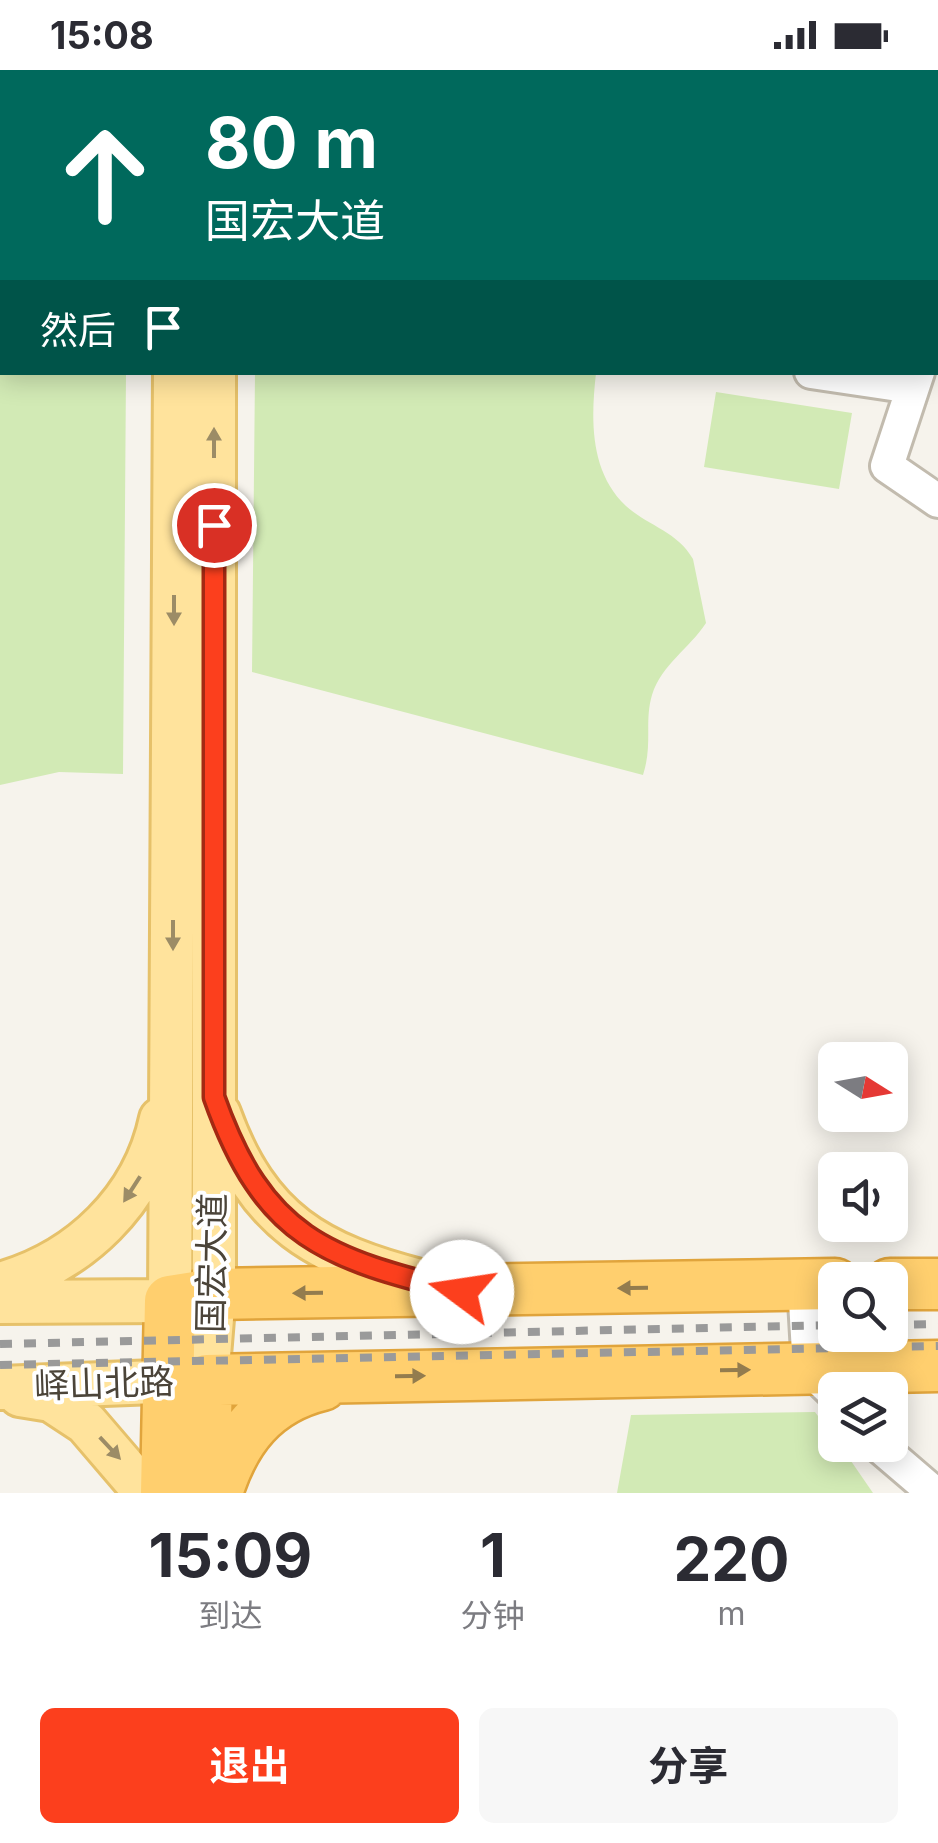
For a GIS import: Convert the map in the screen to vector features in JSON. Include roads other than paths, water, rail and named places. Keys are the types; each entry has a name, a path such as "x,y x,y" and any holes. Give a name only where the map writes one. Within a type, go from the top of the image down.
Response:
{"highway":[{"path":"192,1297 818,1284"},
{"path":"908,1284 938,1284"},
{"name":"国宏大道","path":"166,1493 187,1381 192,1297"},
{"path":"892,1372 938,1366"},
{"path":"216,1493 237,1444 270,1406 294,1392 356,1376"},
{"path":"187,1381 356,1376 818,1381"},
{"name":"国宏大道","path":"187,1381 204,1493"}],"main road":[{"name":"国宏大道","path":"175,375 173,1064 192,1297"},
{"name":"国宏大道","path":"192,1297 214,1097 214,375"},
{"path":"0,1284 45,1268 78,1247 131,1194 158,1133 173,1064"},
{"path":"214,1097 240,1160 279,1216 299,1233 353,1262 462,1292"},
{"path":"0,1302 192,1297"},
{"name":"峄山北路","path":"0,1390 187,1381"},
{"path":"0,1390 50,1400 86,1423 146,1493"}],"street":[{"path":"849,375 915,380 887,466 938,501"},
{"path":"898,1462 934,1493"}],"railway":[{"path":"908,1325 938,1324"},
{"path":"0,1344 818,1325"},
{"path":"0,1365 938,1346"}]}
